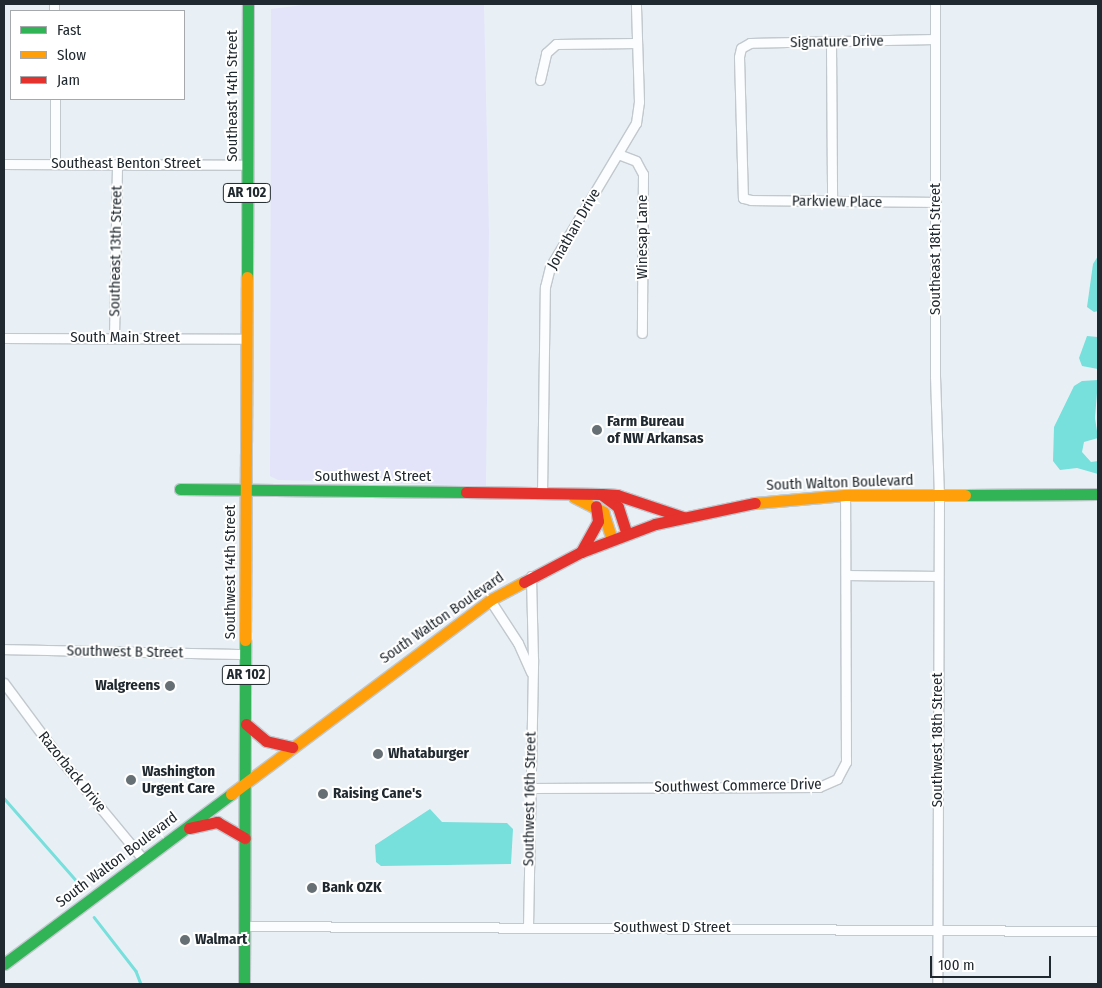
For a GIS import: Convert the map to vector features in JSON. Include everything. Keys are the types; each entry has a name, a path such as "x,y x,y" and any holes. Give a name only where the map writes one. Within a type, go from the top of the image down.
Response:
{"main road":[{"name":"Southeast 14th Street","path":"247,339 248,4"},
{"name":"Southwest 14th Street","path":"244,984 247,339"},
{"name":"Southwest A Street","path":"180,489 602,494 617,495 683,517"},
{"name":"Southwest A Street","path":"565,494 596,506"},
{"path":"602,494 618,507 627,534"},
{"name":"South Walton Boulevard","path":"4,964 490,600 531,576 580,552 612,539 683,517 772,499 845,495 1098,494"},
{"path":"596,506 603,512 612,539"},
{"path":"580,552 593,535 598,522 596,506"},
{"path":"246,724 266,741 292,747"},
{"path":"181,830 217,822 245,838"}],"street":[{"name":"Jonathan Drive","path":"542,494 545,287 550,267 636,123 639,102 636,4"},
{"name":"Southeast 18th Street","path":"934,4 935,376 939,495"},
{"name":"Signature Drive","path":"742,194 739,57 741,48 750,43 831,43 935,39"},
{"path":"540,80 546,53 556,44 637,43"},
{"path":"831,43 832,202"},
{"path":"55,100 55,164"},
{"name":"Winesap Lane","path":"618,154 636,161 643,174 642,333"},
{"name":"Southeast Benton Street","path":"4,164 248,165"},
{"name":"Southeast 13th Street","path":"114,338 117,164"},
{"name":"Parkview Place","path":"742,194 743,198 751,200 936,202"},
{"name":"South Main Street","path":"4,338 247,339"},
{"name":"Southwest Commerce Drive","path":"530,788 819,787 833,783 842,775 846,762 847,575 845,495"},
{"name":"Southwest 18th Street","path":"937,984 939,495"},
{"path":"847,575 938,576"},
{"name":"Southwest 16th Street","path":"528,927 531,576"},
{"name":"Southwest 16th Street","path":"490,600 518,643 531,672"},
{"name":"Southwest B Street","path":"4,649 246,654"},
{"name":"Razorback Drive","path":"4,683 61,760 143,859"},
{"name":"Southwest D Street","path":"245,926 1098,931"}],"shaded area":[{"path":"311,4 484,4 489,232 486,486 278,480 270,476 271,9"},
{"path":"407,983 665,983 842,984"}],"water":[{"path":"1098,256 1098,311 1094,312 1087,307 1093,264"},
{"path":"1087,336 1098,337 1098,369 1082,366 1079,358"},
{"path":"1098,380 1095,418 1098,438 1084,442 1082,452 1091,462 1098,461 1098,474 1077,468 1060,470 1053,461 1054,427 1074,386 1082,381"},
{"path":"430,809 442,822 507,823 513,829 511,864 381,866 376,862 375,845"}],"waterway":[{"path":"4,798 82,887"},
{"path":"94,917 136,971 141,984"}],"traffic: fast":[{"path":"247,277 248,4"},
{"path":"180,489 466,492"},
{"path":"965,495 1098,494"},
{"path":"244,984 245,640"},
{"path":"4,964 231,794"}],"traffic: slow":[{"path":"245,640 247,277"},
{"path":"755,503 845,495 965,495"},
{"path":"574,497 603,512 612,539"},
{"path":"231,794 490,600 524,582"}],"traffic: jam":[{"path":"466,492 601,494 618,507 627,534"},
{"path":"602,494 617,495 683,517"},
{"path":"524,582 581,552 655,524 755,503"},
{"path":"581,552 598,521 596,506"},
{"path":"246,724 266,741 292,747"},
{"path":"189,828 217,822 245,838"}],"place":[{"name":"Farm Bureau of NW Arkansas","path":"597,430"},
{"name":"Walgreens","path":"170,686"},
{"name":"Whataburger","path":"378,754"},
{"name":"Washington Urgent Care","path":"131,780"},
{"name":"Raising Cane's","path":"323,794"},
{"name":"Bank OZK","path":"312,888"},
{"name":"Walmart","path":"185,940"}]}
